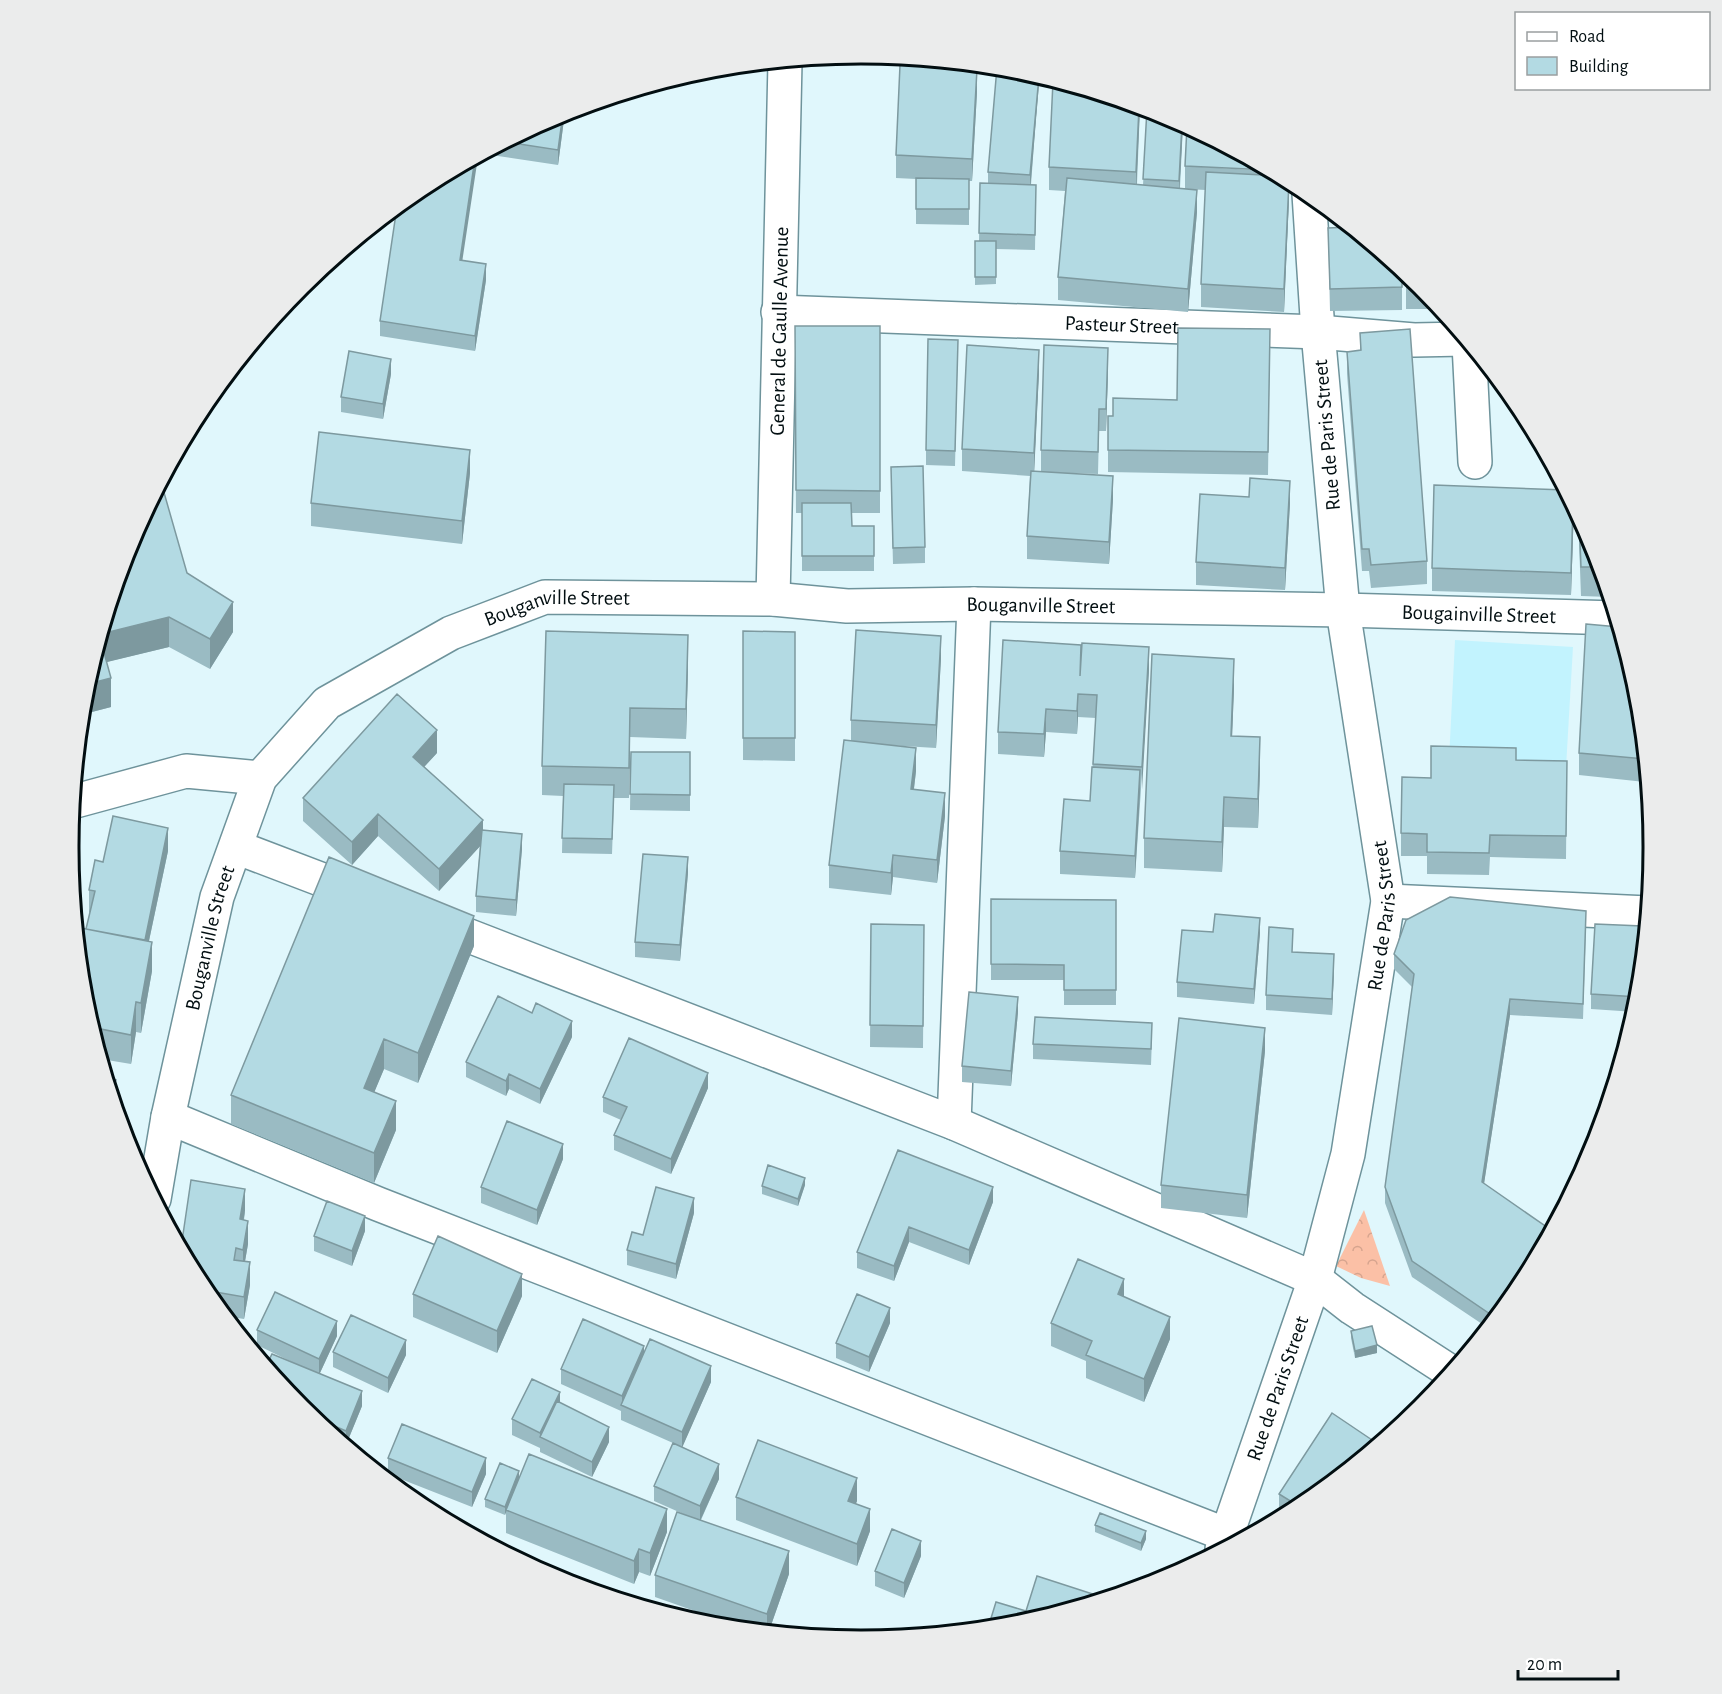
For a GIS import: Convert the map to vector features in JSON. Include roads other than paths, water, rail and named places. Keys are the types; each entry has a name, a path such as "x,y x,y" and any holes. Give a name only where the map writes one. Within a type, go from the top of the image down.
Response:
{"street":[{"name":"General de Gaulle Avenue","path":"774,598 778,312 785,68"},
{"name":"Rue de Paris Street","path":"1228,1538 1315,1278 1348,1154 1388,901 1343,610 1318,332 1310,206"},
{"name":"Pasteur Street","path":"778,312 1318,332 1414,340 1456,339"},
{"path":"1470,356 1475,462"},
{"name":"Bouganville Street","path":"156,1187 168,1117 217,897 260,778 327,703 451,633 544,597 774,598 848,606 974,604 1343,610"},
{"path":"954,1123 974,604"},
{"name":"Bougainville Street","path":"1343,610 1609,618"},
{"path":"80,800 186,771 260,778"},
{"path":"236,847 954,1123 1315,1278 1352,1308 1444,1368"},
{"path":"1388,901 1641,913"},
{"path":"168,1117 378,1204 1227,1538"}]}
